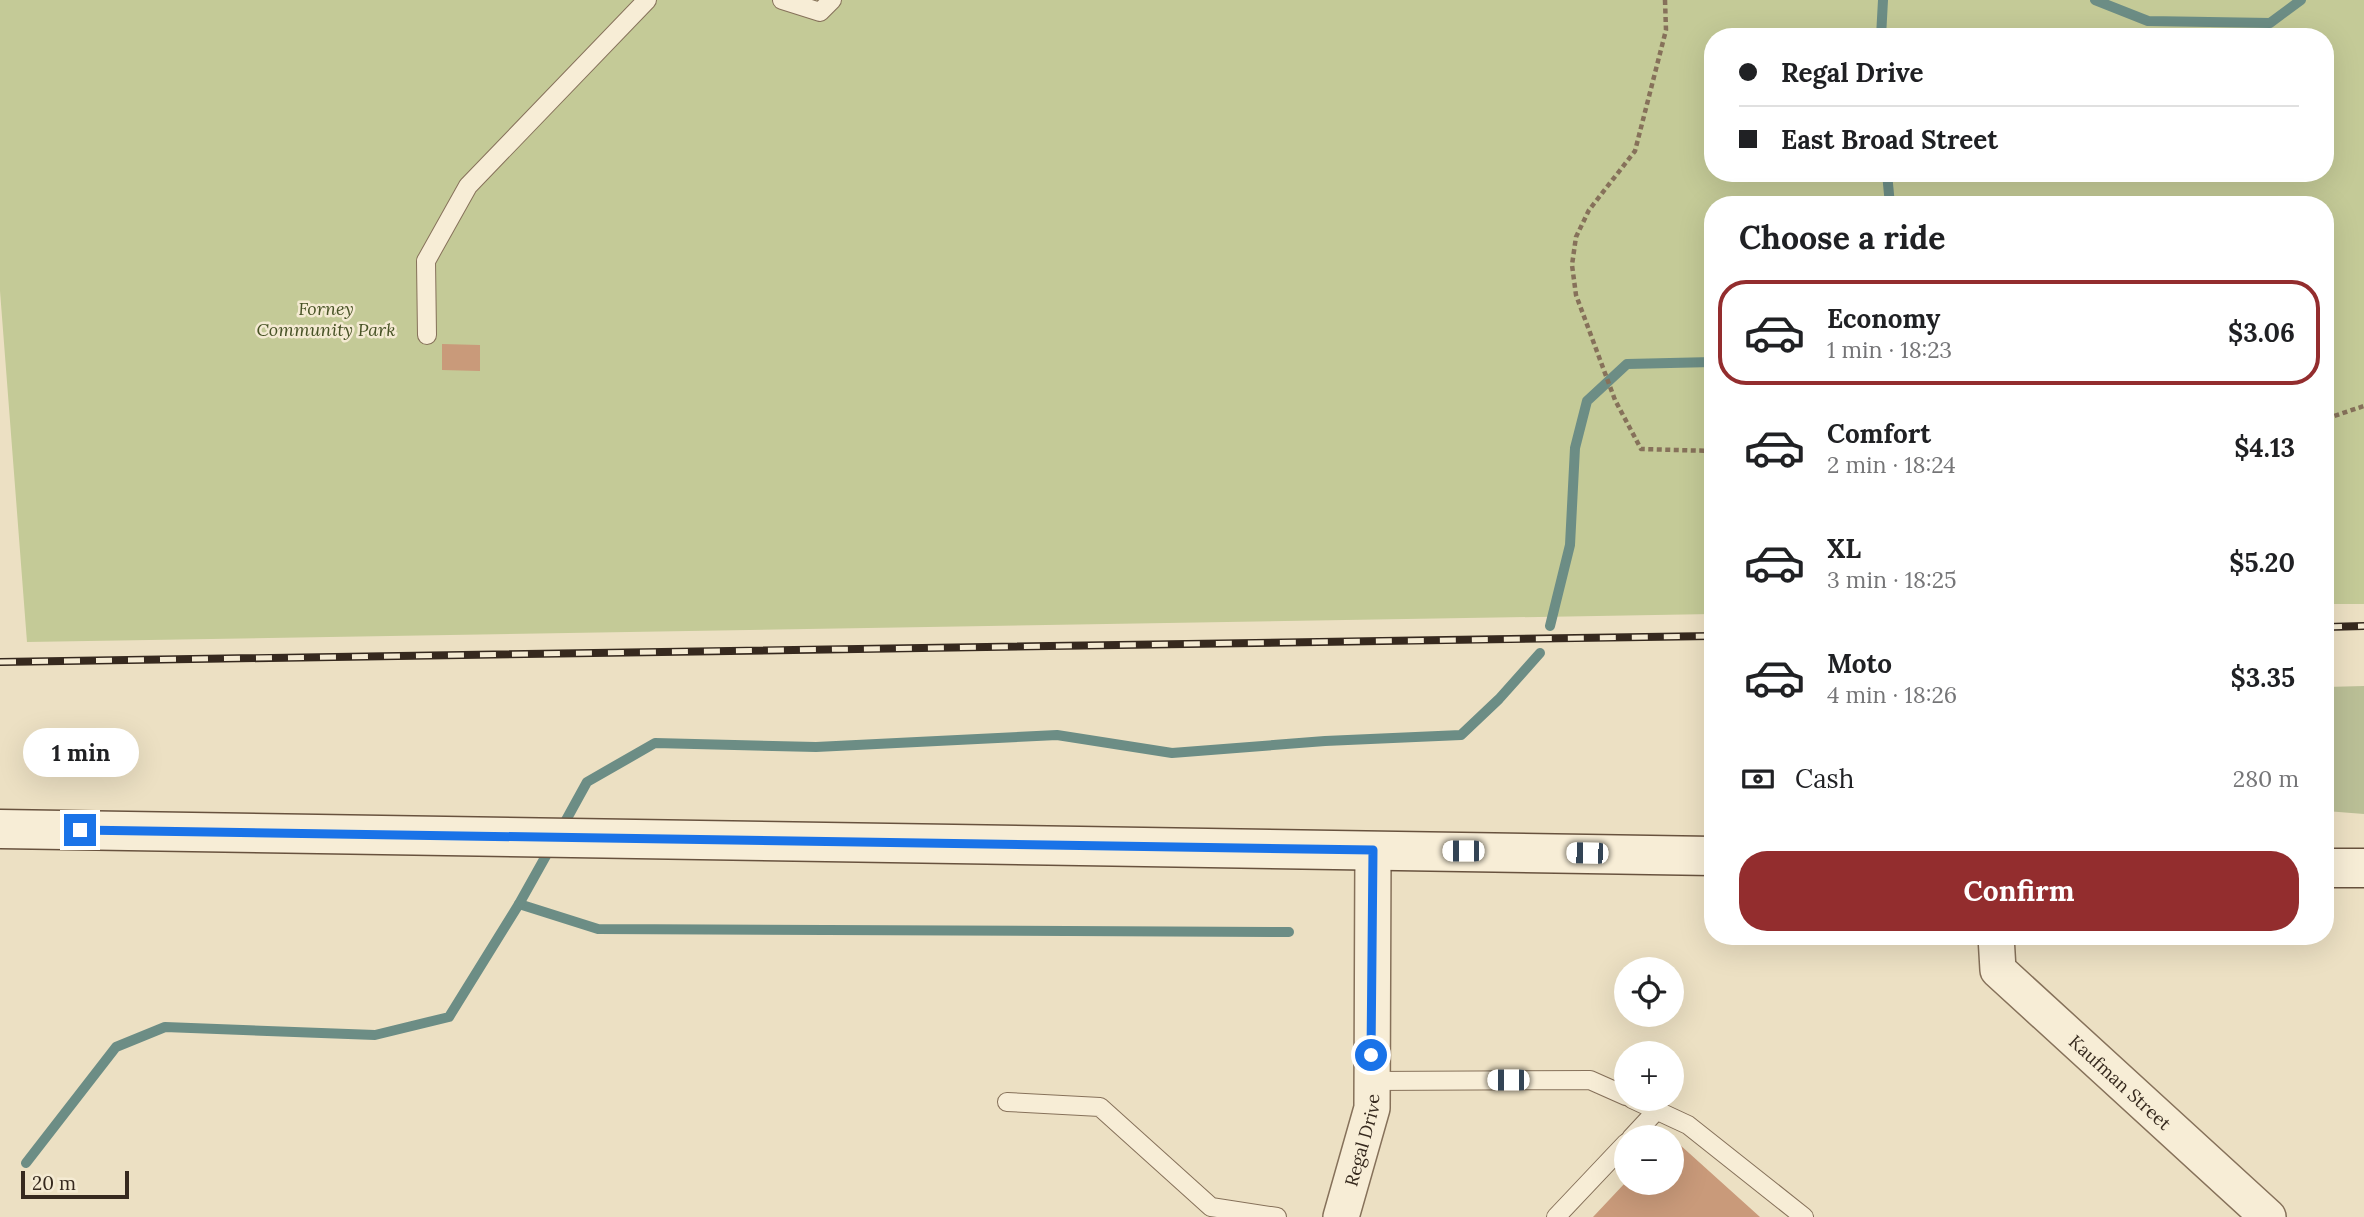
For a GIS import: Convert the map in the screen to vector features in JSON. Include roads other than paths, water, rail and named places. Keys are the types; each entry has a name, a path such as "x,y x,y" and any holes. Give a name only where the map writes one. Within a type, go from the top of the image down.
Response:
{"main road":[{"path":"0,829 1704,856"},
{"path":"2334,868 2364,868"}],"street":[{"name":"Regal Drive","path":"1341,1217 1372,1108 1373,850"},
{"name":"Kaufman Street","path":"1997,945 1998,970 2268,1217"}],"lane":[{"path":"427,335 426,261 468,186 647,0"},
{"path":"782,0 820,12 832,0"},
{"path":"1371,1081 1590,1080 1614,1091"},
{"path":"1007,1102 1100,1107 1211,1208 1277,1217"},
{"path":"1643,1125 1656,1111"},
{"path":"1659,1111 1688,1125 1804,1217"},
{"path":"1556,1217 1614,1156"}],"waterway":[{"path":"1881,28 1883,0"},
{"path":"2095,0 2148,21 2270,23 2301,0"},
{"path":"1888,182 1889,196"},
{"path":"1550,626 1570,545 1575,448 1587,401 1627,364 1704,362"},
{"path":"560,831 587,782 655,743 816,747 1057,735 1172,753 1325,741 1461,735 1499,699 1540,653"},
{"path":"26,1163 116,1047 165,1027 375,1035 449,1017 552,845"},
{"path":"519,904 598,929 1289,932"}],"railway":[{"path":"2334,627 2364,626"},
{"path":"0,662 1704,636"}],"park label":[{"name":"Forney Community Park","path":"326,318"}]}
